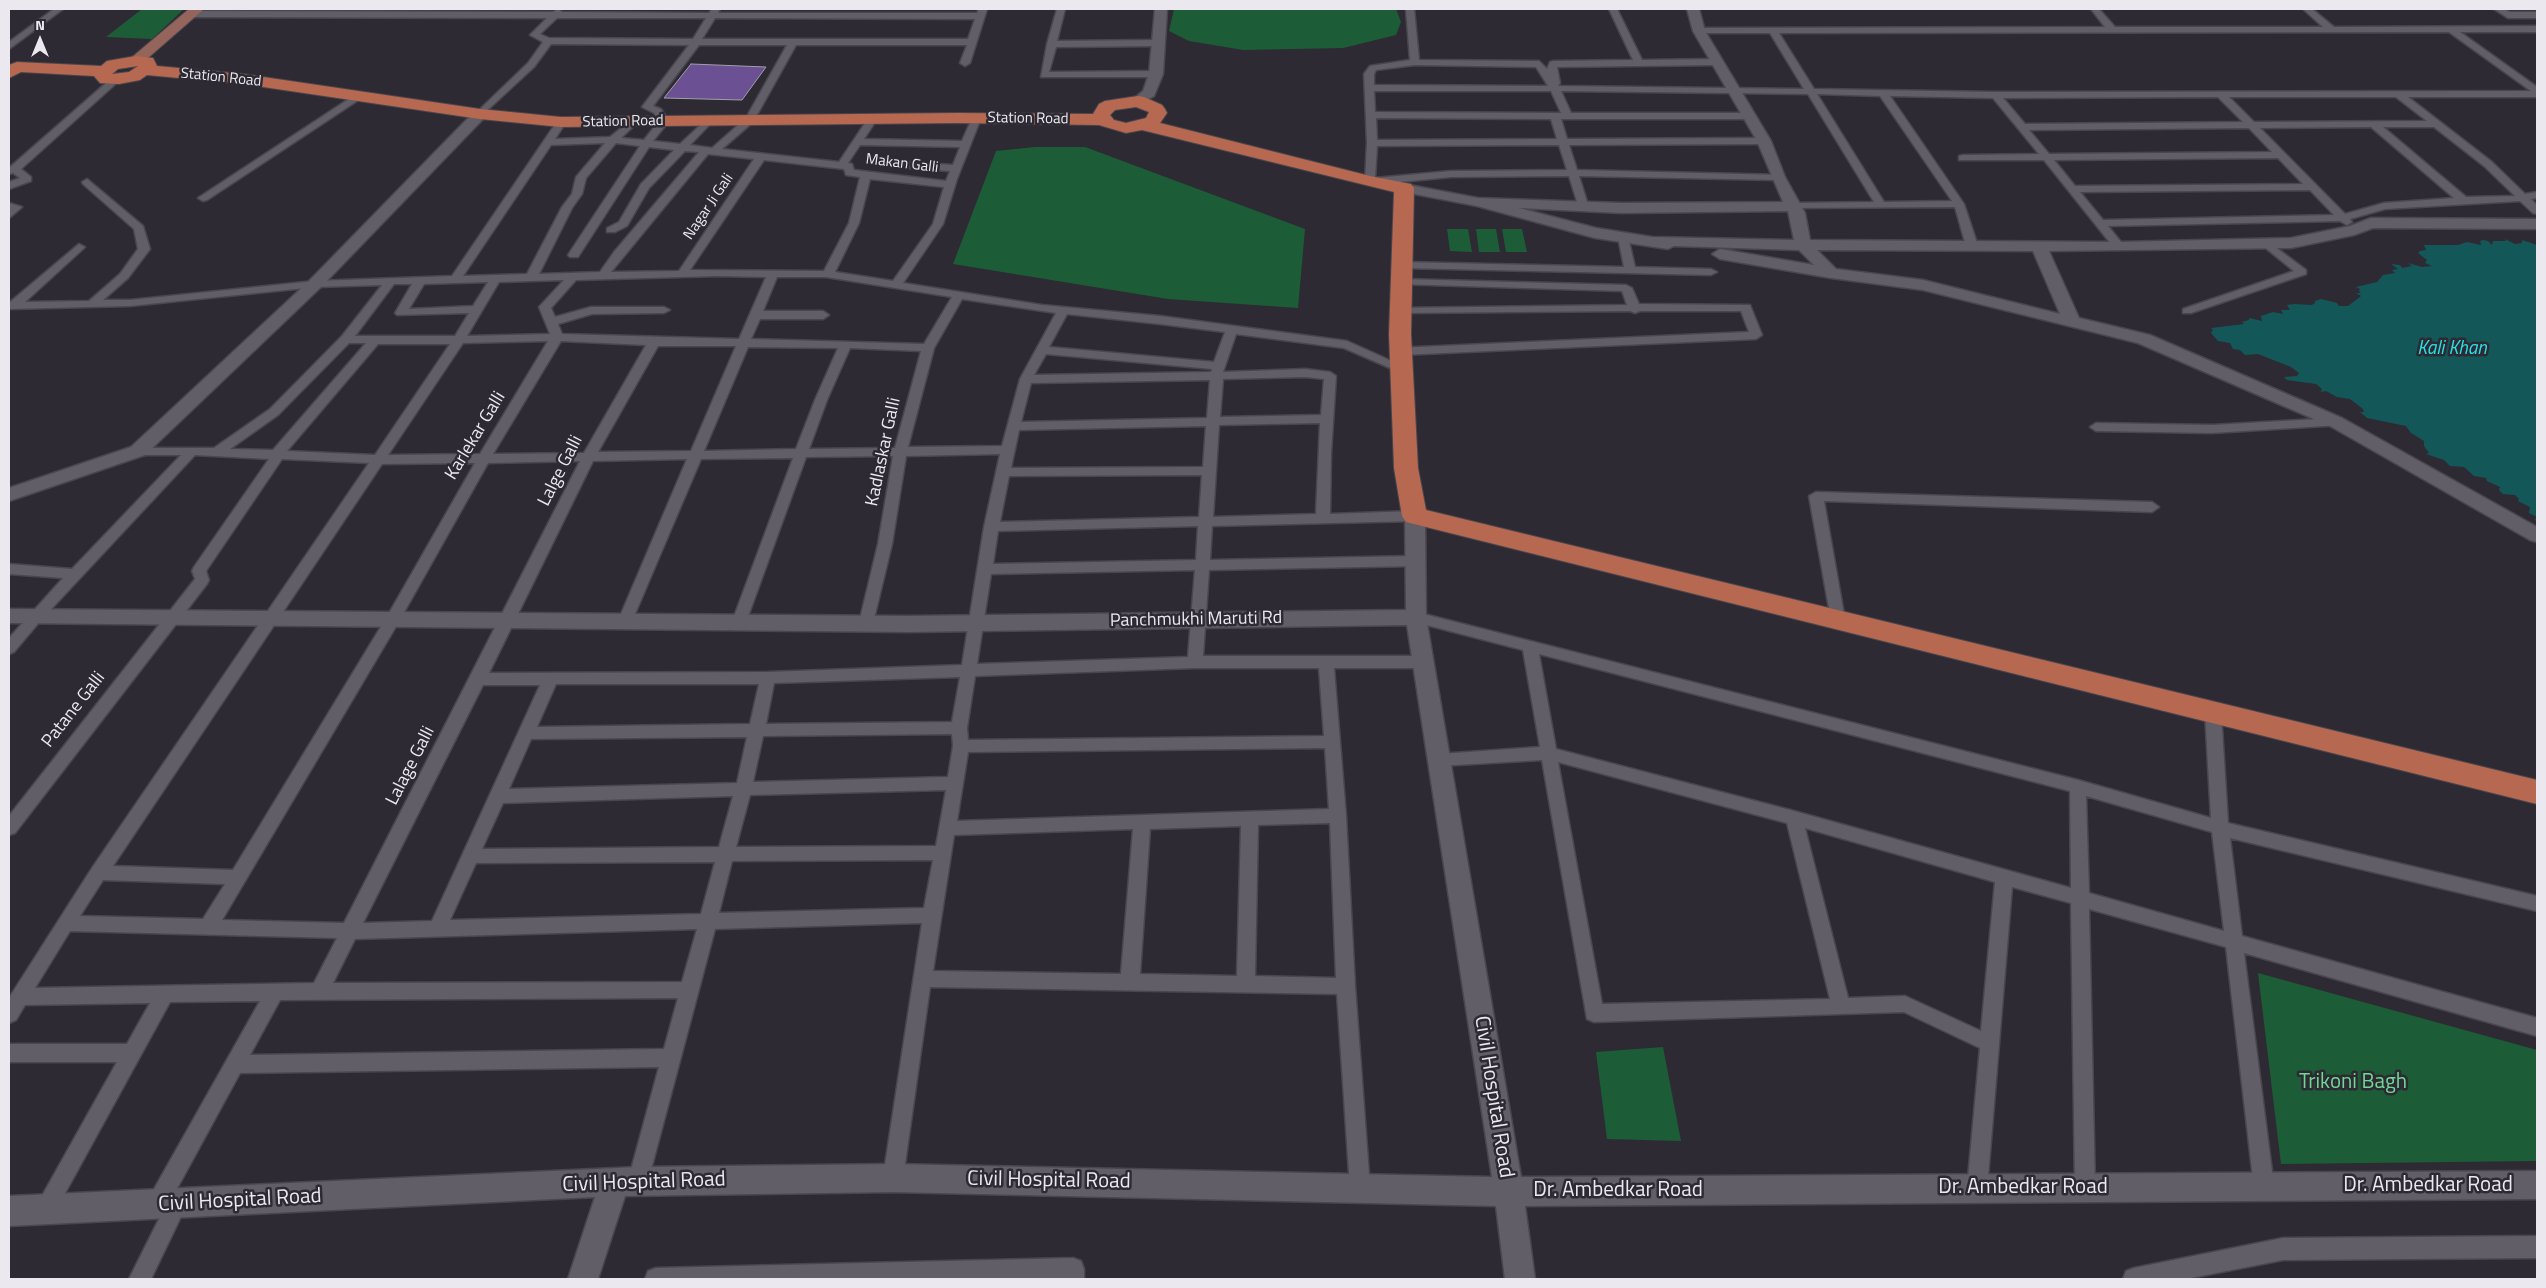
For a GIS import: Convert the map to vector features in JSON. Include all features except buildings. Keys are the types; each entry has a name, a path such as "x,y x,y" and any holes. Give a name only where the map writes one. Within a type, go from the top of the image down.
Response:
{"highway":[{"name":"Station Road","path":"109,75 121,63 141,65 361,95 480,114 561,122 976,118 1103,120 1108,124 1126,128 1145,125"},
{"path":"11,69 109,75"},
{"path":"1103,120 1102,112 1111,105 1138,101 1151,105 1158,113 1152,122 1145,125"},
{"path":"1145,125 1370,182 1404,188 1400,310 1401,360 1406,468 1415,516 2537,792"}],"main road":[{"path":"1138,101 1149,93 1156,74 1161,9"},
{"path":"1693,9 1699,31 1747,116 1764,141 1778,177 1797,213 1802,245 1831,273"},
{"path":"141,65 194,11"},
{"path":"9,495 138,451 314,284 480,114"},
{"path":"1404,188 1478,202 1595,233 1654,241 1831,273 1923,285 2144,338 2336,422 2537,535"},
{"path":"1478,202 1621,208 1792,206"},
{"path":"1654,241 1802,245 2119,247 2291,243 2354,230 2371,223 2537,224"},
{"path":"2039,246 2072,321"},
{"name":"Civil Hospital Road","path":"9,1211 626,1183 893,1178 1508,1192 1416,617 1415,516"},
{"name":"Panchmukhi Maruti Rd","path":"9,616 866,623 1416,617"},
{"path":"584,1279 626,1183"},
{"name":"Dr. Ambedkar Road","path":"1508,1192 2537,1185"},
{"path":"1508,1192 1520,1279"}],"street":[{"path":"9,46 59,9"},
{"path":"285,15 296,9"},
{"path":"1061,9 1044,76 1156,74"},
{"path":"1410,9 1415,62"},
{"path":"1613,9 1638,62"},
{"path":"2095,9 2112,30"},
{"path":"2307,9 2332,30"},
{"path":"2498,9 2508,15 2537,15"},
{"path":"194,11 285,15 441,12 982,12 965,63"},
{"path":"558,12 534,35 548,41 972,42"},
{"path":"574,255 646,144 664,121 658,111 647,107 696,42 714,12"},
{"path":"1699,31 2537,29"},
{"path":"2452,30 2537,93"},
{"path":"1773,31 1881,205"},
{"path":"480,114 531,65 548,41"},
{"path":"603,276 618,254 710,151 750,120 793,42"},
{"path":"1051,44 1157,43"},
{"path":"1567,116 1555,89 1539,64 1441,64 1415,62 1374,68 1369,74 1372,144 1370,182 1451,174 1573,173 1778,177"},
{"path":"1555,89 1555,80 1550,69 1553,64 1717,62"},
{"path":"9,186 27,179 12,170 109,75"},
{"path":"1369,88 1734,90 1996,95 2537,93"},
{"path":"1884,94 1959,204 1972,246"},
{"path":"203,198 361,95"},
{"path":"1996,95 2119,247"},
{"path":"2222,95 2354,230"},
{"path":"2400,95 2488,164 2537,211"},
{"path":"1370,115 1747,116"},
{"path":"1555,116 1583,205"},
{"path":"896,286 938,224 956,168 976,118"},
{"path":"548,142 613,140 842,165 872,119"},
{"path":"611,230 623,224 645,186 708,121"},
{"path":"455,280 561,122"},
{"path":"531,278 567,206 577,194 581,177 613,140 634,122"},
{"path":"2374,124 2463,200"},
{"path":"2022,127 2436,124"},
{"path":"1372,144 1764,141"},
{"path":"857,142 966,144"},
{"path":"1963,158 2282,155"},
{"name":"Nagar Ji Gali","path":"682,274 761,156"},
{"name":"Makan Galli","path":"842,165 848,166 850,173 950,185"},
{"path":"906,166 956,168"},
{"path":"828,274 854,223 866,174"},
{"path":"87,182 139,228 144,249 124,276 92,304"},
{"path":"2073,189 2312,187"},
{"path":"2100,223 2342,218 2384,206 2522,198 2537,195"},
{"path":"1792,206 1959,204"},
{"path":"9,206 18,207 9,215"},
{"path":"1623,237 1630,270"},
{"path":"2187,311 2302,272 2266,243"},
{"path":"11,306 79,247"},
{"path":"1401,274 1630,270 1711,272"},
{"path":"11,306 130,303 314,284 682,274 773,274 828,274 826,274 896,286 1063,310 1232,329 1347,345 1401,360 1756,335 1746,308 1400,310"},
{"path":"625,621 745,344 773,274"},
{"path":"1401,274 1626,288 1635,310"},
{"path":"557,337 544,307 557,296 572,277"},
{"path":"9,1014 64,923 459,340 494,279"},
{"path":"420,280 400,313 477,309"},
{"path":"215,452 274,412 346,339 391,281"},
{"name":"Kadlaskar Galli","path":"866,623 885,544 900,452 928,348 959,295"},
{"path":"552,322 591,311 664,310"},
{"path":"893,1178 932,915 961,746 959,728 991,526 1007,450 1026,379 1063,310"},
{"path":"757,315 823,315"},
{"path":"1196,662 1212,422 1218,371 1232,329"},
{"path":"346,339 459,340 557,337 654,342 846,344 928,348"},
{"name":"Karlekar Galli","path":"208,927 393,619 484,459 557,337"},
{"path":"277,455 375,340"},
{"name":"Lalge Galli","path":"508,620 588,458 654,342"},
{"path":"739,622 821,400 846,344"},
{"path":"1043,350 1218,371"},
{"path":"1026,379 1218,371 1304,373 1330,376 1326,419 1323,518"},
{"path":"1013,426 1326,419"},
{"path":"2096,427 2212,429 2336,422"},
{"path":"138,451 192,451 379,460 1007,450"},
{"path":"9,648 36,616 192,451"},
{"name":"Patane Galli","path":"9,828 171,617 202,580 199,572 277,455"},
{"path":"1002,472 1208,471"},
{"path":"1838,620 1816,496 2152,507"},
{"path":"991,526 1415,516"},
{"path":"984,569 1415,561"},
{"path":"9,570 76,574"},
{"path":"1416,617 2078,787 2220,828 2537,903"},
{"name":"Lalage Galli","path":"319,991 508,620"},
{"path":"1530,646 1594,1013 1905,1004 1988,1043"},
{"path":"478,679 768,678 1196,662 1423,662"},
{"path":"1326,662 1338,816 1346,986 1360,1188"},
{"path":"626,1183 671,1058 743,790 768,678"},
{"path":"438,927 550,680"},
{"path":"2212,712 2220,828 2236,944 2264,1187"},
{"path":"526,733 959,728"},
{"path":"961,746 1331,742"},
{"path":"1439,760 1549,754 1794,818 2537,1028"},
{"path":"498,796 955,783"},
{"path":"2078,787 2085,1188"},
{"path":"948,828 1338,816"},
{"path":"1246,984 1250,818"},
{"path":"1794,818 1842,1007"},
{"path":"1130,982 1142,822"},
{"path":"470,856 944,853"},
{"path":"98,873 238,877"},
{"path":"1977,1189 1988,1043 2004,877"},
{"path":"64,923 350,931 438,927 932,915"},
{"path":"922,979 1346,986"},
{"path":"20,998 319,991 689,990"},
{"path":"140,1279 166,1204 235,1064 275,992"},
{"path":"45,1210 165,994"},
{"path":"9,1053 132,1054"},
{"path":"235,1064 671,1058"},
{"path":"2134,1279 2283,1249 2537,1247"},
{"path":"656,1279 1073,1269 1073,1279"}],"green space":[{"path":"142,9 184,9 152,39 106,37"},
{"path":"1174,9 1396,9 1401,22 1396,35 1343,48 1243,50 1189,41 1169,31"},
{"path":"1035,147 1085,147 1305,229 1298,308 1168,299 953,264 996,151"},
{"path":"1447,229 1468,229 1472,252 1450,251"},
{"path":"1476,229 1496,229 1500,252 1479,252"},
{"path":"1502,229 1522,229 1527,252 1506,252"},
{"name":"Trikoni Bagh","path":"2258,973 2537,1050 2537,1161 2281,1164"},
{"path":"1663,1047 1681,1141 1607,1139 1596,1052"}],"water":[{"name":"Kali Khan","path":"2505,239 2515,244 2522,243 2522,240 2537,245 2537,517 2529,513 2530,507 2518,501 2519,499 2515,495 2503,494 2499,490 2500,487 2487,481 2486,478 2474,476 2464,467 2450,466 2444,460 2426,454 2429,453 2424,446 2424,441 2411,433 2406,426 2367,418 2360,412 2364,412 2363,409 2350,399 2337,397 2326,391 2321,392 2322,389 2316,384 2287,380 2284,377 2297,376 2299,373 2291,367 2258,354 2245,355 2240,350 2233,349 2230,343 2218,341 2211,333 2213,330 2211,328 2244,324 2242,322 2249,320 2249,318 2262,321 2261,316 2273,312 2283,314 2281,310 2290,310 2287,305 2312,305 2315,301 2321,299 2337,303 2339,306 2348,306 2361,296 2356,293 2361,293 2360,289 2356,287 2377,282 2383,275 2395,273 2392,270 2398,269 2391,264 2400,265 2402,268 2412,266 2408,263 2422,267 2432,266 2425,263 2427,260 2418,253 2426,250 2424,245 2458,245 2467,242 2481,245 2480,241 2483,240 2488,241 2492,245 2493,241 2506,241"}]}
